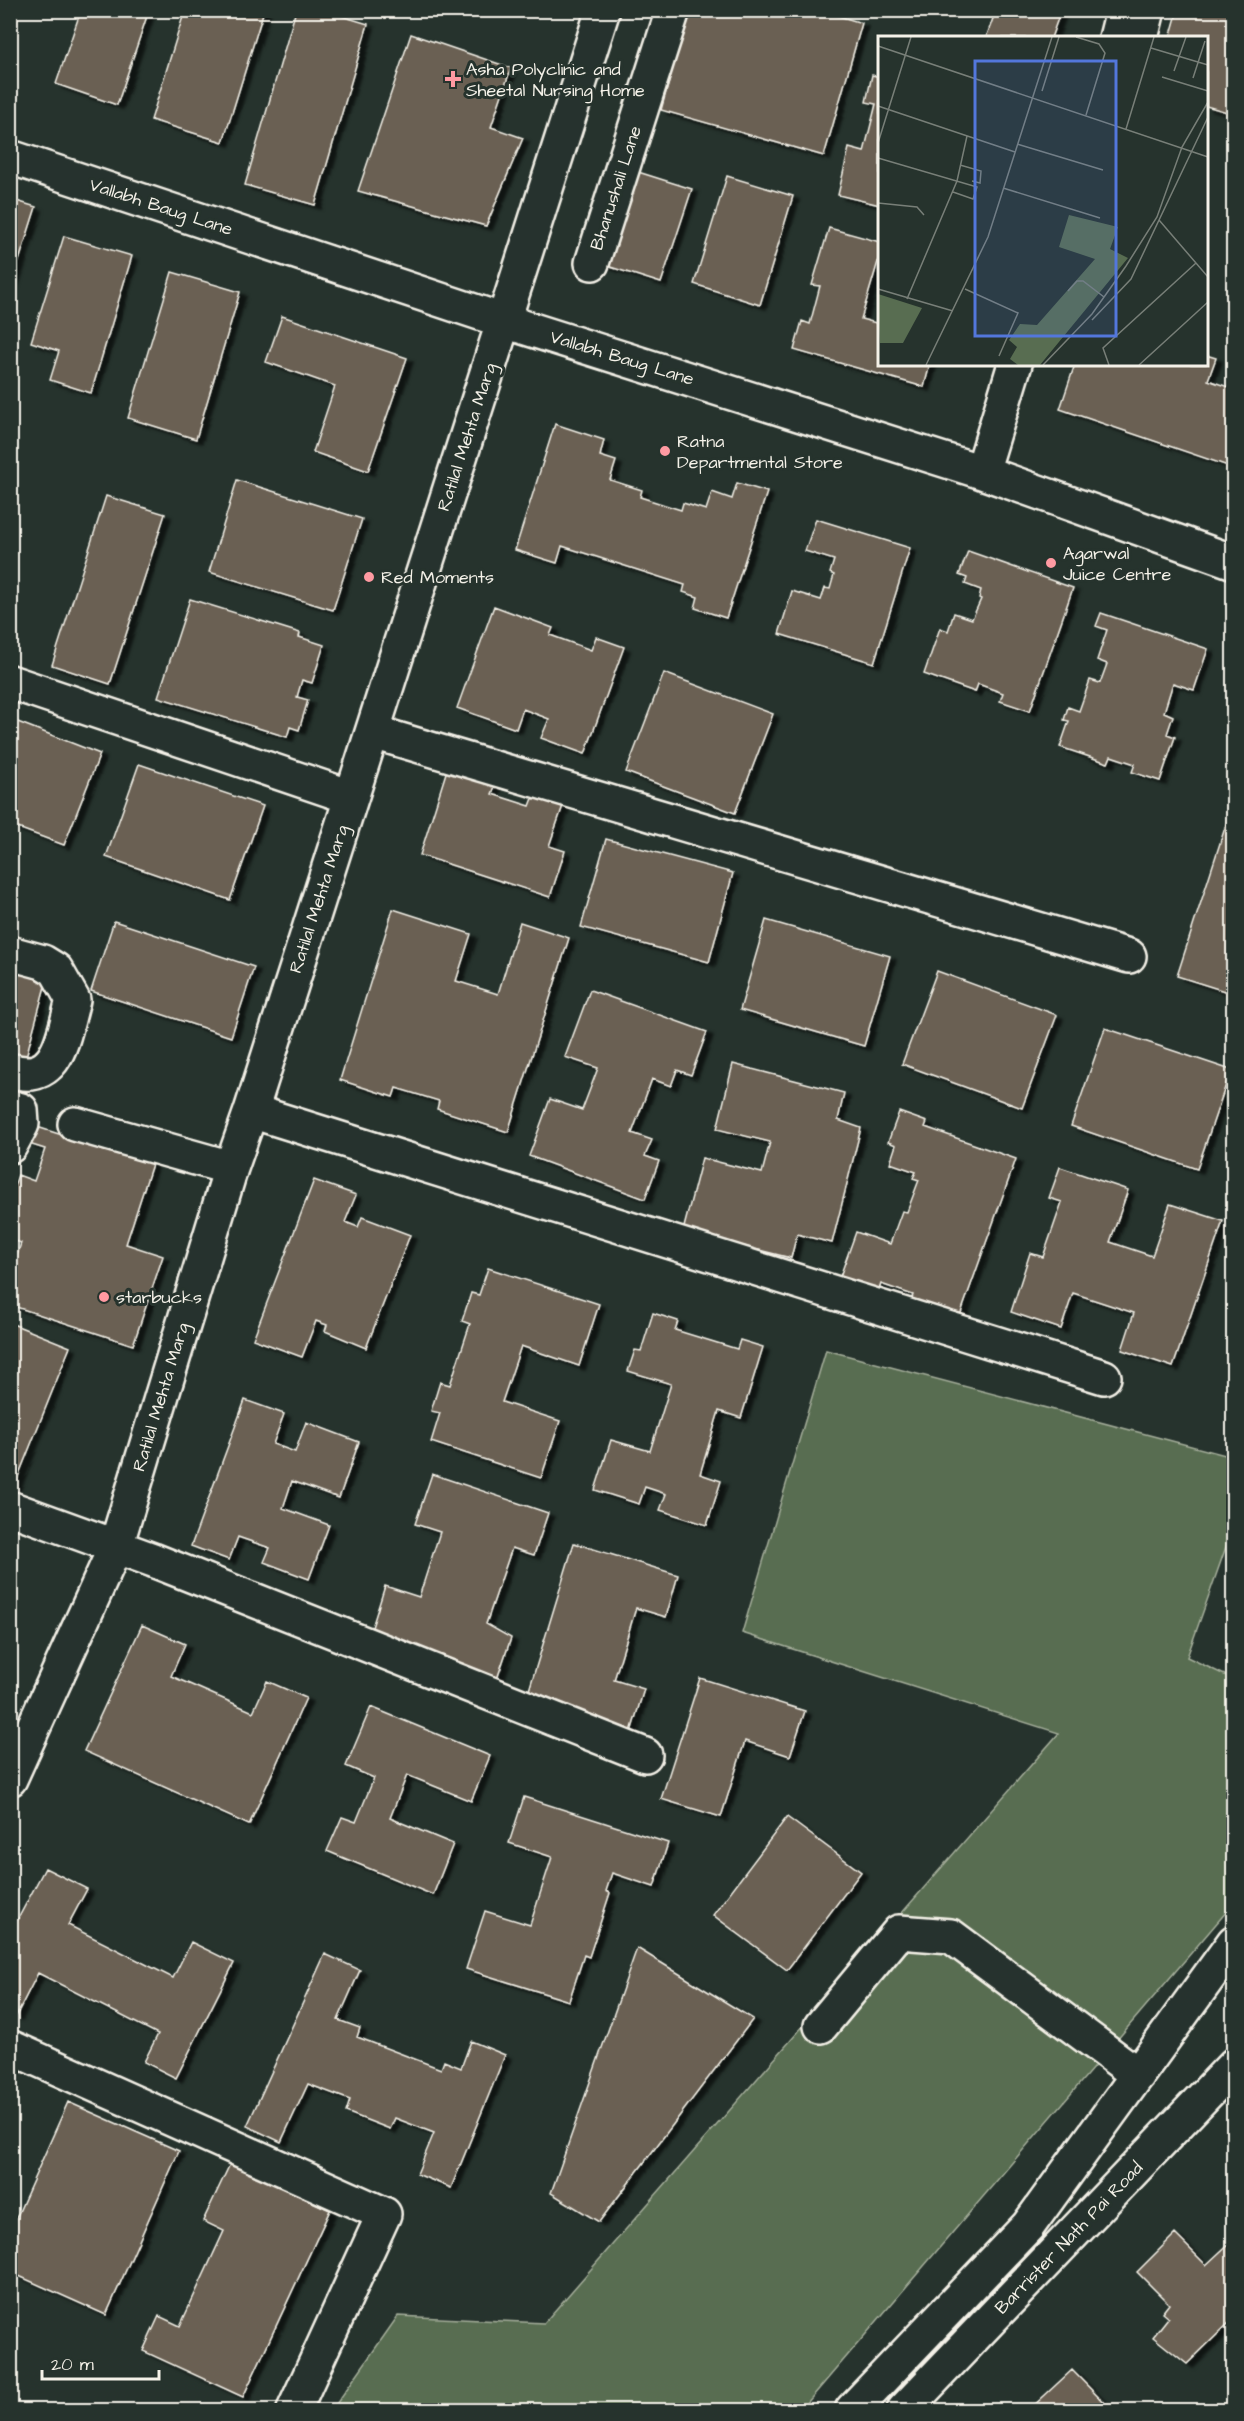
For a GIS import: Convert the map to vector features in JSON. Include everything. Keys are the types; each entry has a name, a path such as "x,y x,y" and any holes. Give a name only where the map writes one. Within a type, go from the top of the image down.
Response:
{"street":[{"name":"Ratilal Mehta Marg","path":"10,1779 116,1546 231,1168 373,732 603,10"},
{"name":"Bhanushali Lane","path":"592,263 673,10"},
{"path":"1116,36 1123,10"},
{"path":"1142,36 1148,10"},
{"name":"Vallabh Baug Lane","path":"10,157 504,321 982,472 1233,562"},
{"path":"982,472 1014,366"},
{"path":"10,682 351,797"},
{"path":"373,732 1129,956"},
{"path":"10,953 43,962 56,970 73,1000 58,1051 48,1068 26,1075 10,1070"},
{"path":"10,1107 21,1110 22,1124 10,1146"},
{"path":"251,1111 1104,1377"},
{"path":"75,1124 231,1168"},
{"path":"10,1508 116,1546 645,1755"},
{"path":"821,2026 899,1932 951,1936 1138,2075"},
{"path":"852,2410 1028,2226 1233,1942"},
{"path":"10,2047 384,2214 294,2410"},
{"name":"Barrister Nath Pai Road","path":"904,2410 1233,2066"}],"green space":[{"path":"826,1350 1233,1457 1233,1527 1187,1657 1233,1679 1233,1904 801,2410 332,2410 398,2316 544,2323 1059,1733 742,1633"}],"building":[{"path":"81,10 149,10 117,105 56,84"},
{"path":"185,10 264,10 223,142 151,120"},
{"path":"296,10 322,10 368,24 315,205 245,185"},
{"path":"689,10 819,10 862,23 824,156 661,110"},
{"path":"996,10 1061,10 1052,36 987,36"},
{"path":"1178,10 1234,10 1234,114 1208,107 1208,36 1171,36"},
{"path":"411,34 511,68 491,127 523,138 486,226 358,191"},
{"path":"872,75 878,76 878,205 838,195 849,148 864,152 876,104 866,102"},
{"path":"635,171 692,189 661,283 604,265"},
{"path":"727,176 793,196 760,305 694,284"},
{"path":"10,199 36,207 10,289"},
{"path":"829,228 878,241 878,262 861,319 878,323 878,366 929,366 924,387 794,350 802,321 810,324 820,286 812,285"},
{"path":"64,236 132,256 91,393 50,380 59,351 31,342"},
{"path":"172,272 240,292 196,439 128,418"},
{"path":"282,316 407,358 368,471 313,452 335,386 266,362"},
{"path":"1208,356 1216,358 1208,380 1234,389 1234,468 1060,409 1074,366 1208,366"},
{"path":"555,424 604,440 600,456 616,461 610,480 642,490 640,497 681,510 683,503 706,510 712,492 732,499 737,483 767,492 726,618 695,608 698,597 683,592 685,585 562,546 557,563 515,550"},
{"path":"237,480 362,519 333,610 209,572"},
{"path":"106,496 165,514 110,684 52,665"},
{"path":"816,519 910,548 874,663 779,634 792,591 821,600 825,588 830,589 834,575 830,573 834,560 805,551"},
{"path":"968,551 1073,588 1030,711 1000,701 1003,693 978,684 975,692 924,674 940,628 948,631 954,613 972,619 981,599 979,598 981,590 965,584 967,578 959,575"},
{"path":"190,599 300,633 299,637 324,645 312,683 302,680 297,697 308,700 299,730 290,727 287,737 158,697"},
{"path":"494,606 553,628 550,635 591,650 596,637 624,647 585,754 541,738 549,719 523,709 516,729 457,708"},
{"path":"1101,613 1208,649 1194,690 1173,683 1164,712 1173,716 1167,734 1175,737 1160,781 1132,772 1135,764 1111,756 1108,763 1060,747 1069,721 1064,720 1068,707 1079,711 1090,680 1100,683 1107,664 1097,660 1107,630 1096,626"},
{"path":"664,673 773,714 735,813 626,772"},
{"path":"10,719 100,754 64,845 10,825"},
{"path":"450,760 499,776 492,794 530,806 537,788 566,797 549,846 565,851 550,897 420,855"},
{"path":"139,764 263,806 230,900 106,857"},
{"path":"1232,806 1234,806 1234,994 1177,976"},
{"path":"606,839 733,873 709,962 581,927"},
{"path":"393,909 471,934 456,981 498,994 520,922 569,938 508,1132 437,1109 439,1101 396,1088 393,1097 340,1080"},
{"path":"766,920 890,956 864,1046 740,1010"},
{"path":"114,921 254,967 231,1037 91,991"},
{"path":"10,964 48,975 23,1068 10,1064"},
{"path":"937,971 1057,1015 1022,1108 902,1064"},
{"path":"590,990 707,1032 691,1075 677,1070 671,1086 652,1079 632,1133 652,1140 645,1156 659,1161 645,1199 529,1156 550,1099 582,1110 598,1068 565,1057"},
{"path":"1105,1028 1231,1070 1197,1169 1071,1126"},
{"path":"733,1064 844,1093 838,1120 861,1128 832,1243 797,1234 791,1258 683,1231 702,1158 762,1173 770,1142 717,1129"},
{"path":"899,1112 927,1122 925,1127 1016,1159 957,1324 909,1307 913,1295 881,1284 877,1295 838,1282 856,1232 890,1244 902,1211 907,1212 919,1180 913,1178 916,1172 890,1163 896,1145 888,1142"},
{"path":"34,1126 152,1164 126,1244 163,1256 133,1345 10,1305 10,1263 14,1265 21,1243 10,1239 10,1198 18,1175 34,1181 45,1149 29,1144"},
{"path":"1060,1167 1128,1190 1110,1242 1152,1256 1170,1204 1223,1221 1173,1367 1122,1350 1134,1313 1073,1293 1061,1329 1011,1312 1030,1253 1043,1257 1062,1202 1049,1198"},
{"path":"314,1180 356,1195 345,1222 358,1227 362,1217 410,1235 366,1348 325,1331 327,1325 316,1321 302,1357 253,1339"},
{"path":"488,1268 599,1304 579,1366 521,1346 502,1402 560,1421 541,1478 431,1442 440,1413 431,1411 440,1382 450,1385 470,1324 462,1321 471,1293 479,1295"},
{"path":"653,1313 678,1321 675,1330 737,1349 740,1340 763,1347 741,1418 719,1411 700,1474 721,1481 707,1525 660,1510 666,1494 645,1487 639,1504 595,1490 611,1440 650,1451 671,1384 628,1371 635,1350 641,1351"},
{"path":"10,1323 70,1347 11,1494 10,1493"},
{"path":"1234,1362 1234,1386 1227,1380"},
{"path":"245,1400 284,1414 273,1444 295,1452 306,1422 359,1442 339,1498 292,1481 283,1508 329,1525 309,1579 264,1562 270,1548 238,1537 229,1560 191,1546"},
{"path":"432,1474 548,1513 534,1555 512,1548 486,1624 511,1638 496,1682 368,1640 385,1586 419,1597 440,1532 415,1524"},
{"path":"574,1543 678,1575 666,1617 636,1608 614,1680 644,1689 631,1732 526,1700"},
{"path":"142,1625 185,1644 171,1676 253,1712 267,1681 306,1698 249,1825 84,1751"},
{"path":"700,1678 805,1711 790,1756 745,1741 721,1817 661,1799"},
{"path":"371,1707 490,1756 471,1801 407,1775 390,1818 453,1844 433,1895 327,1851 342,1817 356,1822 374,1778 346,1766"},
{"path":"524,1797 668,1843 654,1887 612,1873 606,1891 610,1893 589,1957 584,1955 569,2001 466,1969 485,1911 530,1925 552,1857 509,1843"},
{"path":"787,1817 861,1872 787,1970 713,1915"},
{"path":"45,1868 87,1889 68,1925 173,1978 191,1942 234,1963 176,2078 144,2062 158,2034 38,1973 16,2016 10,2013 10,1934"},
{"path":"637,1948 753,2019 599,2222 551,2193"},
{"path":"325,1954 360,1970 338,2020 360,2028 357,2037 441,2069 444,2061 461,2068 471,2041 505,2055 451,2188 417,2174 434,2133 395,2118 390,2129 346,2112 350,2100 308,2084 281,2142 247,2126"},
{"path":"68,2102 179,2151 106,2315 10,2272 10,2232"},
{"path":"230,2164 330,2210 243,2397 143,2351 159,2316 180,2326 224,2231 203,2221"},
{"path":"1175,2234 1206,2265 1234,2239 1234,2318 1187,2364 1153,2337 1168,2318 1162,2313 1169,2304 1137,2272"},
{"path":"1072,2370 1111,2410 1029,2410"}],"place":[{"name":"Asha Polyclinic and Sheetal Nursing Home","path":"453,79"},
{"name":"Ratna Departmental Store","path":"665,451"},
{"name":"Agarwal Juice Centre","path":"1051,563"},
{"name":"Red Moments","path":"369,577"},
{"name":"starbucks","path":"104,1297"}]}
